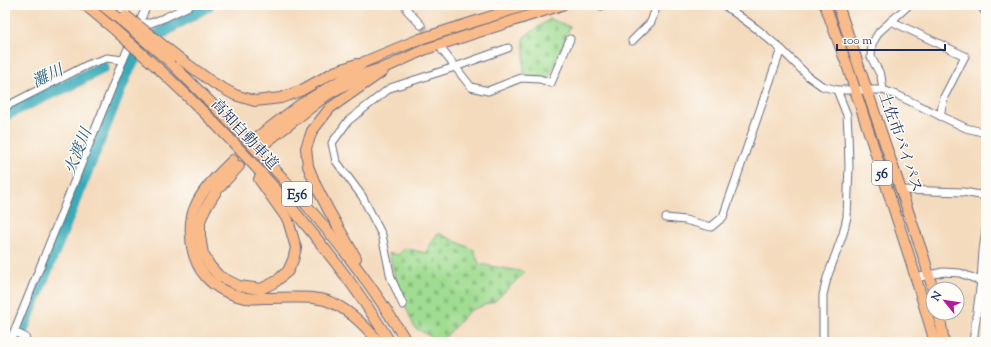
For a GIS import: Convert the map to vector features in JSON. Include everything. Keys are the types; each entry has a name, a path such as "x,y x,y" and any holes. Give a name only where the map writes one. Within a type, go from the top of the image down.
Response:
{"highway":[{"name":"高知自動車道","path":"85,5 159,69 195,103 279,193 321,243 354,287 390,342"},
{"name":"E56","path":"102,5 124,19"},
{"path":"112,5 124,19 215,84 235,96 255,101 281,98 302,90 334,72 364,62 420,39 528,5"},
{"path":"364,62 346,77 301,104 260,141 328,94 367,73 391,65 426,49 562,5"},
{"name":"土佐市バイパス","path":"825,5 855,90 916,278 935,342"},
{"name":"土佐市バイパス","path":"838,5 868,90 931,281"},
{"name":"高知自動車道","path":"124,19 214,105 331,234 366,279 407,342"},
{"path":"366,279 316,186 308,166 306,148 312,131 330,108 391,65"},
{"path":"235,145 288,220 296,248 293,260 288,271 275,282 261,289 239,286 219,276 210,266 203,254 200,236 200,221 205,209 236,163 218,175 203,192 195,207 190,225 191,247 196,262 202,273 215,285 228,293 247,298 324,299 345,310 362,324 379,342"},
{"path":"941,321 944,342"}],"street":[{"path":"10,342 146,5"},
{"path":"139,23 151,23 191,5"},
{"path":"407,5 407,10 421,25"},
{"path":"632,41 651,22 657,5"},
{"path":"724,5 757,29 781,49 808,76 822,86 837,90 883,90 899,96 966,128 986,133"},
{"path":"883,90 881,76 871,58 872,44 879,32 908,5"},
{"path":"980,5 986,13"},
{"path":"891,21 965,56 944,96 940,116"},
{"path":"442,50 471,87 488,91 521,78 540,79 551,83 570,39"},
{"path":"403,305 391,278 382,236 362,196 336,161 332,143 348,121 390,88 508,48"},
{"path":"666,218 685,220 712,227 724,217 781,49"},
{"path":"5,107 89,64 107,58 123,60"},
{"path":"824,342 823,295 847,217 849,166 848,132 846,115 837,90"},
{"path":"901,190 963,192 986,196"},
{"path":"973,342 984,282 983,252 986,229"},
{"path":"916,278 943,272 960,273 984,282"},
{"path":"14,332 26,340"}],"green space":[{"path":"550,19 570,27 548,79 524,74 524,37"},
{"path":"438,233 474,250 479,264 525,272 495,301 469,311 441,342 415,328 399,292 389,253 398,255 405,248 425,253"}],"waterway":[{"name":"火渡川","path":"143,45 208,5"},
{"name":"火渡川","path":"17,342 125,76 140,47"},
{"name":"灘川","path":"5,114 67,86 103,67"}],"tunnel":[{"path":"421,25 440,48"}]}
